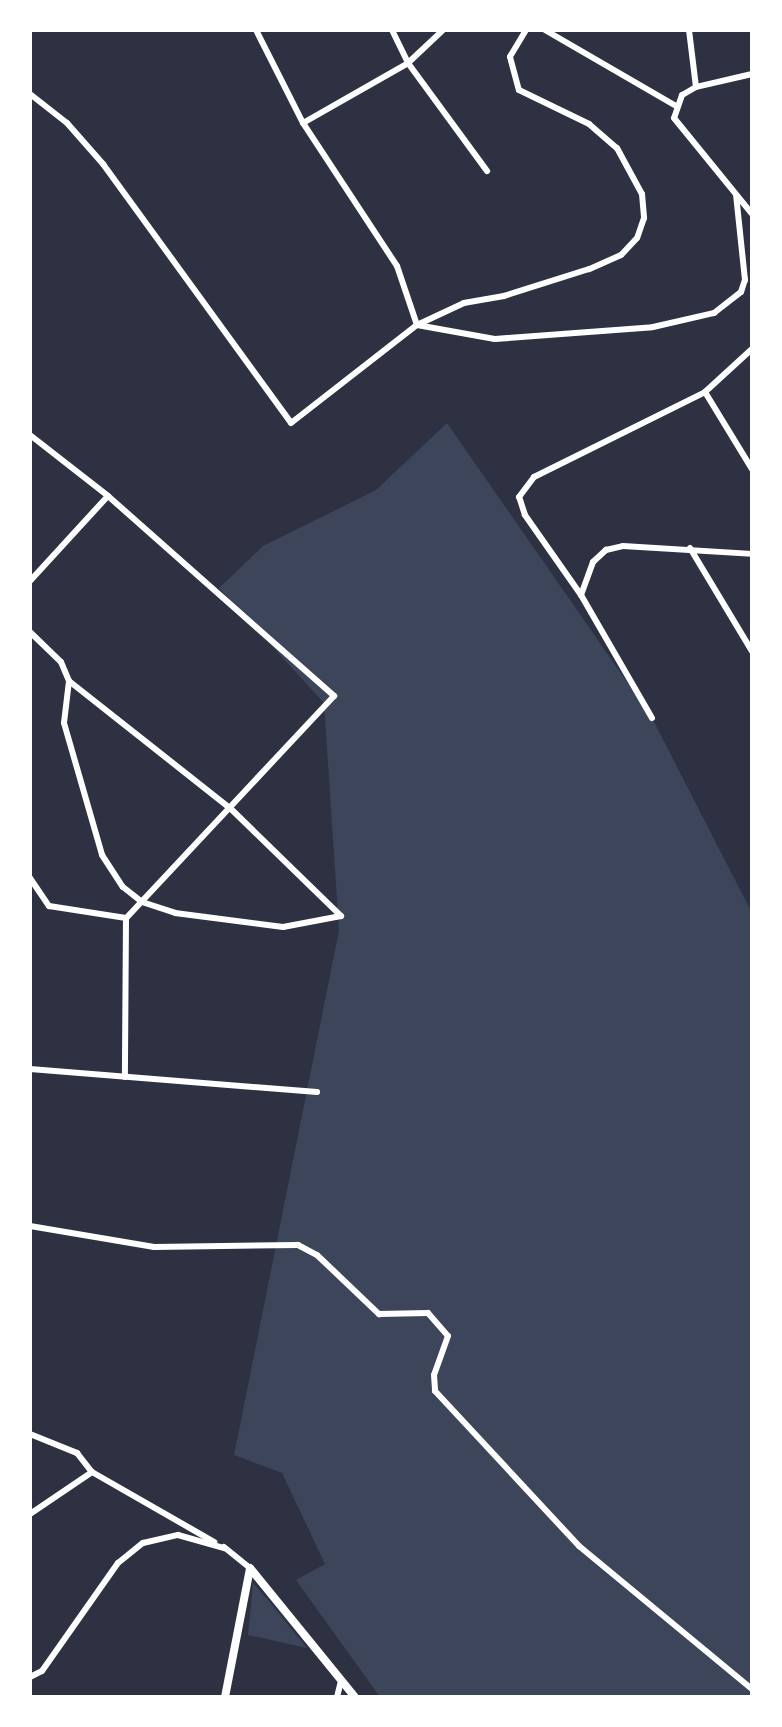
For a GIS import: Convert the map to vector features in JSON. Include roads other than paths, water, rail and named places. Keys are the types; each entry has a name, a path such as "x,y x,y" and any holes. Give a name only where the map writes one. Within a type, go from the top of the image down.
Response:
{"street":[{"path":"256,30 303,123 397,266 417,325"},
{"path":"392,30 408,63 487,171"},
{"path":"303,123 408,63 443,30"},
{"path":"30,94 67,123 103,164 291,423 417,325 464,303 504,296 589,269 621,255 637,238 644,218 642,194 617,148 589,124 519,90 510,57 526,30"},
{"path":"545,30 676,106"},
{"path":"689,30 696,87"},
{"path":"676,106 696,87 752,74"},
{"path":"676,106 678,127 752,214"},
{"path":"417,325 495,339 653,327 714,313 741,292 745,280 736,195"},
{"path":"652,718 581,595 525,515 519,497 525,485 705,392 752,349"},
{"path":"705,392 752,469"},
{"path":"30,435 108,496 334,696 126,918 125,1077"},
{"path":"30,581 108,496"},
{"path":"581,595 593,562 606,550 690,548 752,554"},
{"path":"690,548 752,651"},
{"path":"30,632 61,662 69,681 230,808 341,916 283,927 175,913 142,902 123,887 102,855 64,723 69,681"},
{"path":"30,878 49,906 126,918"},
{"path":"30,1069 317,1092"},
{"path":"30,1226 154,1247 298,1245 317,1255 379,1314 428,1313 448,1336 434,1375 435,1391 579,1546 752,1689"},
{"path":"30,1434 77,1453 92,1472 224,1548 250,1568 355,1697"},
{"path":"30,1514 92,1472"},
{"path":"30,1677 42,1671 118,1563 143,1543 178,1535 224,1548"},
{"path":"225,1697 250,1568"},
{"path":"337,1697 341,1681"}]}
